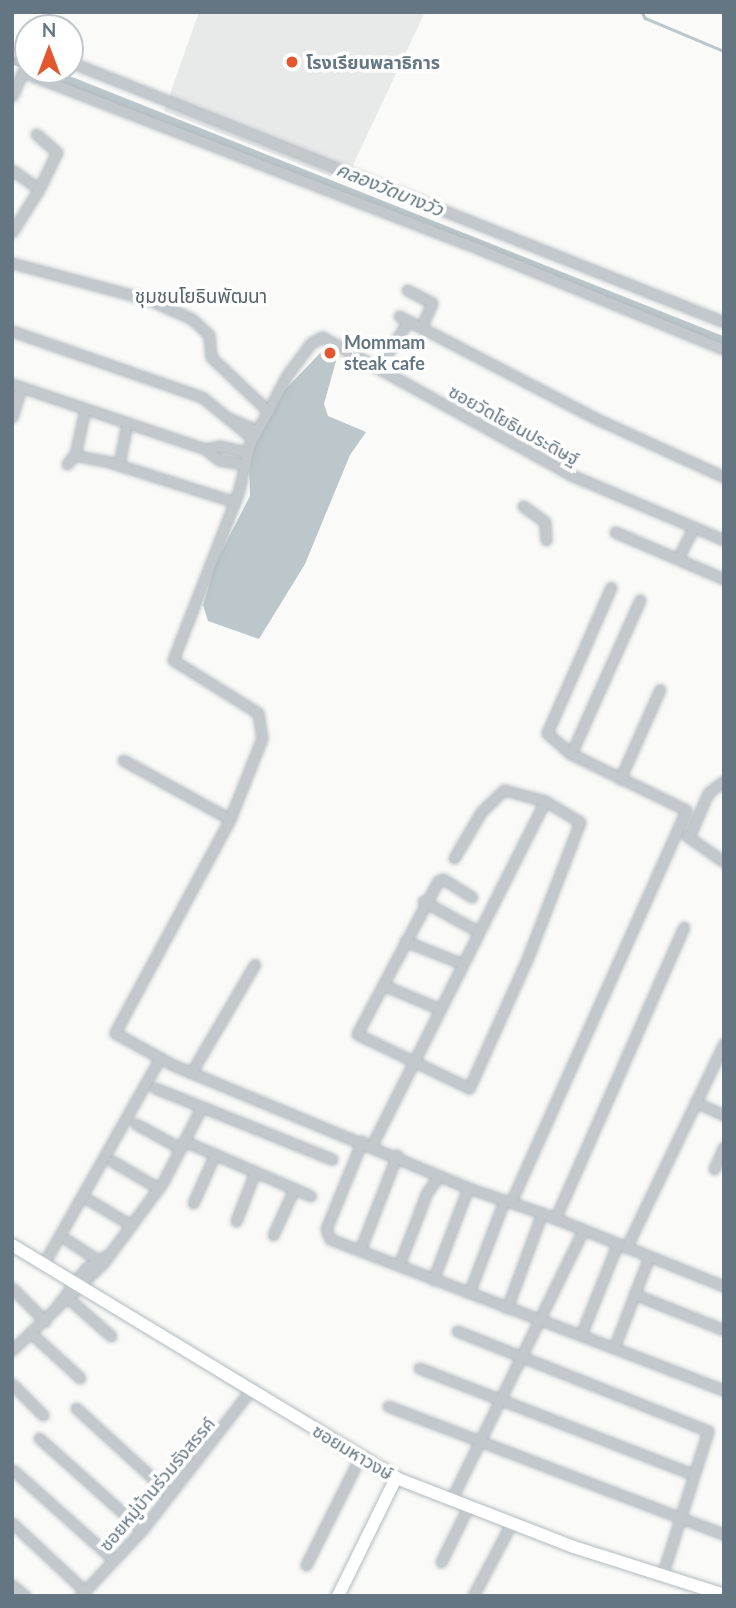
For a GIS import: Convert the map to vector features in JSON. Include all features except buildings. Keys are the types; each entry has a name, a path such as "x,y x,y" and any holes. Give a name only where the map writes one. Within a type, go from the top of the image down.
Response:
{"street":[{"path":"84,68 724,322"},
{"path":"71,84 724,349"},
{"path":"12,232 57,152 36,134"},
{"path":"12,170 38,188"},
{"path":"12,263 158,302 192,319 209,335 211,358 268,411 254,434 235,502 173,660 260,716 262,738 230,819 115,1033 191,1073 372,1145 468,1188 542,1213 724,1286"},
{"path":"407,290 432,303 421,328"},
{"path":"399,316 724,477"},
{"path":"378,368 408,321"},
{"path":"12,331 202,397 229,418 233,426 254,434"},
{"name":"ซอยวัดโยธินประดิษฐ์","path":"268,411 287,375 317,338 378,368 571,475 724,540"},
{"path":"12,417 17,385 205,449 219,460 246,465"},
{"path":"76,450 85,409"},
{"path":"120,459 127,424"},
{"path":"205,449 219,446 248,452"},
{"path":"66,464 74,455 106,461 235,502"},
{"path":"523,506 545,522 546,540"},
{"path":"678,558 693,528"},
{"path":"615,533 724,579"},
{"path":"469,1293 507,1201 633,925 679,833 686,810 571,754 551,739 547,725 611,587"},
{"path":"571,754 640,600"},
{"path":"620,779 660,690"},
{"path":"123,760 230,819"},
{"path":"689,837 708,793 724,781"},
{"path":"454,858 481,812 499,792 514,790 544,801 576,816 580,825 473,1087 464,1087 358,1035 423,901 441,879 472,897"},
{"path":"372,1145 544,801"},
{"path":"679,833 724,862"},
{"path":"423,901 479,932"},
{"path":"555,1219 684,927"},
{"path":"405,941 463,964"},
{"path":"191,1073 255,964"},
{"path":"383,985 440,1009"},
{"path":"581,1335 622,1246 723,1045"},
{"path":"44,1263 160,1058"},
{"path":"155,1088 332,1159"},
{"path":"695,1102 724,1115"},
{"path":"12,1350 45,1321 108,1254 131,1225 159,1188 202,1106"},
{"path":"136,1124 182,1144 215,1154 311,1196"},
{"path":"362,1141 326,1229 330,1239 724,1390"},
{"path":"714,1169 724,1147"},
{"path":"193,1203 215,1154"},
{"path":"360,1251 397,1156"},
{"path":"112,1161 159,1188"},
{"path":"236,1221 255,1172"},
{"path":"400,1265 427,1192 439,1176"},
{"path":"433,1280 468,1188"},
{"path":"273,1235 294,1189"},
{"path":"89,1199 131,1225"},
{"path":"508,1308 542,1213"},
{"path":"451,1500 583,1231"},
{"path":"67,1240 100,1261"},
{"name":"ซอยมหาวงษ์","path":"12,1245 252,1388 359,1459 396,1478 511,1524 722,1595"},
{"path":"614,1348 649,1257"},
{"path":"57,1308 69,1299 78,1284"},
{"path":"12,1288 45,1321"},
{"path":"635,1294 724,1331"},
{"path":"69,1299 111,1336"},
{"path":"457,1331 708,1431 692,1474 662,1576"},
{"path":"32,1334 80,1377"},
{"path":"419,1368 692,1474"},
{"path":"12,1384 43,1415"},
{"name":"ซอยหมู่บ้านร่วมรังสรรค์","path":"83,1593 142,1530 252,1388"},
{"path":"388,1406 479,1444 724,1534"},
{"path":"76,1408 170,1494"},
{"path":"39,1438 142,1530"},
{"path":"306,1565 359,1459"},
{"path":"13,1470 114,1560"},
{"path":"338,1596 396,1478"},
{"path":"441,1562 468,1507"},
{"path":"12,1523 83,1593"},
{"path":"473,1596 511,1524"},
{"path":"12,1585 25,1596"}],"shaded area":[{"name":"โรงเรียนพลาธิการ","path":"199,12 425,12 345,182 164,111"},
{"path":"324,349 336,361 324,404 328,416 366,432 350,455 305,564 259,639 208,621 203,605 216,562 250,496 249,459 275,400"}],"waterway":[{"path":"642,12 645,18 724,51"},
{"name":"คลองวัดบางวัว","path":"78,84 724,341"}],"place":[{"name":"โรงเรียนพลาธิการ","path":"292,62"},
{"name":"Mommam steak cafe","path":"330,353"}],"district":[{"name":"ชุมชนโยธินพัฒนา","path":"201,296"}]}
